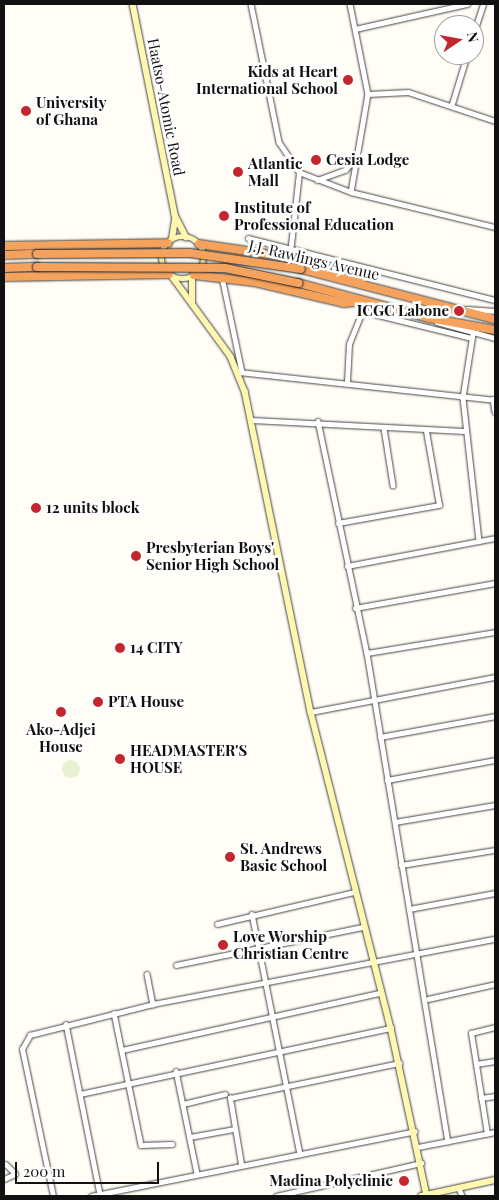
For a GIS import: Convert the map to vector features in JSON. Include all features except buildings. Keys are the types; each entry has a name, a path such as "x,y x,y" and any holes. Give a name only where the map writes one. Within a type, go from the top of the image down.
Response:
{"highway":[{"path":"4,246 170,241"},
{"path":"199,244 288,257 381,289"},
{"name":"J.J. Rawlings Avenue","path":"4,255 190,253 301,269 495,319"},
{"name":"J.J. Rawlings Avenue","path":"4,268 206,267 298,283 429,318 495,330"},
{"path":"4,277 171,275"},
{"path":"193,276 222,277 344,303 366,300"}],"street":[{"name":"Haatso-Atomic Road","path":"133,4 175,215 186,237"},
{"path":"251,4 281,147 299,172 316,181 352,192 495,227"},
{"path":"350,4 368,94 356,157 352,192"},
{"path":"355,29 467,4"},
{"path":"452,104 464,65"},
{"path":"368,94 408,92 452,104 495,120"},
{"path":"316,181 345,170 356,157"},
{"path":"291,245 299,172"},
{"name":"Haatso-Atomic Road","path":"170,241 175,215"},
{"path":"194,311 189,289 193,276 203,263 199,244 186,237 170,241 162,262 194,311 240,372 347,382 463,398 494,400 495,412"},
{"path":"248,238 291,245 373,272 495,300"},
{"path":"171,275 193,276"},
{"path":"222,277 240,372 252,420 312,712 354,892 391,1028 415,1131 425,1196 495,1180"},
{"path":"453,309 495,311"},
{"path":"347,382 349,344 362,311 473,336 495,338"},
{"path":"429,318 473,336"},
{"path":"473,336 463,398 464,431 479,541"},
{"path":"252,420 318,421 384,428 464,431"},
{"path":"318,421 355,608 367,653 401,865 428,1000 448,1141"},
{"path":"384,428 393,485"},
{"path":"338,523 438,506 426,430"},
{"path":"347,566 495,538"},
{"path":"355,608 495,583"},
{"path":"367,653 495,632"},
{"path":"312,712 495,677"},
{"path":"380,737 495,716"},
{"path":"388,780 495,760"},
{"path":"395,822 495,805"},
{"path":"401,865 495,850"},
{"path":"217,924 252,914 354,892"},
{"path":"409,908 495,893"},
{"path":"252,914 263,983 300,1154"},
{"path":"176,965 363,927"},
{"path":"53,1196 22,1049 30,1035 66,1024 153,1004 495,939"},
{"path":"147,974 153,1004"},
{"path":"428,1000 495,984"},
{"path":"122,1050 380,993"},
{"path":"114,1013 141,1145 172,1144"},
{"path":"66,1024 100,1194"},
{"path":"80,1094 176,1071 391,1028"},
{"path":"487,1134 470,1033 495,1028"},
{"path":"476,1064 495,1061"},
{"path":"241,1164 230,1098 399,1063"},
{"path":"176,1071 196,1173"},
{"path":"183,1104 225,1094"},
{"path":"481,1098 495,1096"},
{"path":"190,1137 234,1129"},
{"path":"92,1196 196,1173 415,1131"},
{"path":"418,1147 495,1132"},
{"path":"276,1196 421,1162"},
{"path":"4,1179 16,1174 6,1165"},
{"path":"459,1188 462,1196"}],"green space":[{"path":"71,760 77,763 80,769 77,775 71,778 65,775 62,769 65,763"}],"place":[{"name":"Kids at Heart International School","path":"348,80"},
{"name":"University of Ghana","path":"26,111"},
{"name":"Cesia Lodge","path":"316,160"},
{"name":"Atlantic Mall","path":"238,172"},
{"name":"Institute of Professional Education","path":"224,216"},
{"name":"ICGC Labone","path":"459,311"},
{"name":"12 units block","path":"36,508"},
{"name":"Presbyterian Boys' Senior High School","path":"136,556"},
{"name":"14 CITY","path":"120,648"},
{"name":"PTA House","path":"98,702"},
{"name":"Ako-Adjei House","path":"61,712"},
{"name":"HEADMASTER'S HOUSE","path":"120,759"},
{"name":"St. Andrews Basic School","path":"230,857"},
{"name":"Love Worship Christian Centre","path":"223,945"},
{"name":"Madina Polyclinic","path":"404,1181"}]}
